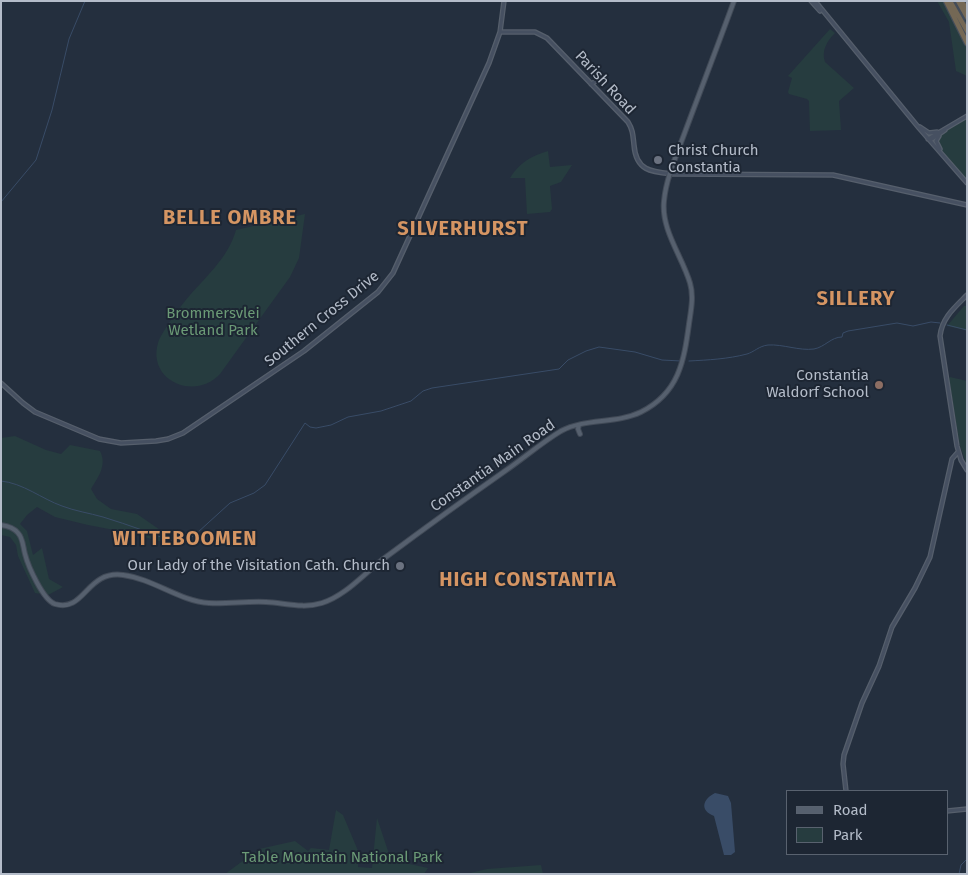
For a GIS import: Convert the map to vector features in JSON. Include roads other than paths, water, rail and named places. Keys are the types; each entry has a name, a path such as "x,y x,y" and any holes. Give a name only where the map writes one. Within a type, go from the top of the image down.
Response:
{"highway":[{"path":"948,1 967,31"},
{"path":"948,1 967,43"},
{"path":"960,1 967,9"},
{"path":"960,1 967,17"}],"main road":[{"name":"Constantia Main Road","path":"1,525 10,527 19,533 26,557 44,595 49,601 57,605 73,604 98,580 104,576 113,575 134,578 199,602 267,602 289,605 312,605 337,596 390,554 565,429 626,417 641,412 664,395 673,384 680,370 687,340 692,295 690,282 664,217 664,200 671,173 734,1"},
{"path":"579,425 580,434"}],"street":[{"name":"Southern Cross Drive","path":"1,382 35,412 93,437 117,442 156,441 168,439 182,433 291,360 378,292 391,276 489,63 500,32 504,1"},
{"path":"813,1 916,124 940,149"},
{"name":"Parish Road","path":"500,32 530,31 540,33 547,38 630,125 634,136 635,154 641,165 651,171 671,173"},
{"path":"591,84 596,80"},
{"path":"930,139 967,116"},
{"path":"916,124 930,134 941,131"},
{"path":"920,127 967,182"},
{"path":"941,131 936,140 947,160"},
{"path":"671,173 833,175 967,205"},
{"path":"967,296 947,315 940,336 959,453 967,470"},
{"path":"846,790 844,755 862,703 877,672 892,627 918,583 930,556 952,461 959,453"},
{"path":"952,461 956,458 961,460"},
{"path":"948,811 967,809"}],"water":[{"path":"715,793 728,796 731,803 735,852 731,855 724,855 714,816 709,814 705,808 705,801"}],"waterway":[{"path":"1,202 36,160 52,110 69,39 85,1"},
{"path":"689,361 740,356 768,345 814,349 838,337 842,337 843,333 848,331 897,323 913,326 931,322 940,323"},
{"path":"947,325 967,330"},
{"path":"1,481 25,488 67,508 113,520 179,544 197,533 230,503 254,493 265,485 305,423 310,427 316,428 331,425 348,417 381,411 411,401 423,391 432,388 559,369 568,360 599,347 635,352 662,360 681,361"},
{"path":"959,874 961,865 967,859"}],"place":[{"name":"Christ Church Constantia","path":"658,160"},
{"name":"Constantia Waldorf School","path":"879,385"},
{"name":"Our Lady of the Visitation Cath. Church","path":"400,566"}],"district":[{"name":"BELLE OMBRE","path":"230,218"},
{"name":"SILVERHURST","path":"463,229"},
{"name":"SILLERY","path":"856,299"},
{"name":"WITTEBOOMEN","path":"185,539"},
{"name":"HIGH CONSTANTIA","path":"528,580"}],"park label":[{"name":"Brommersvlei Wetland Park","path":"213,322"},
{"name":"Table Mountain National Park","path":"342,858"}]}
